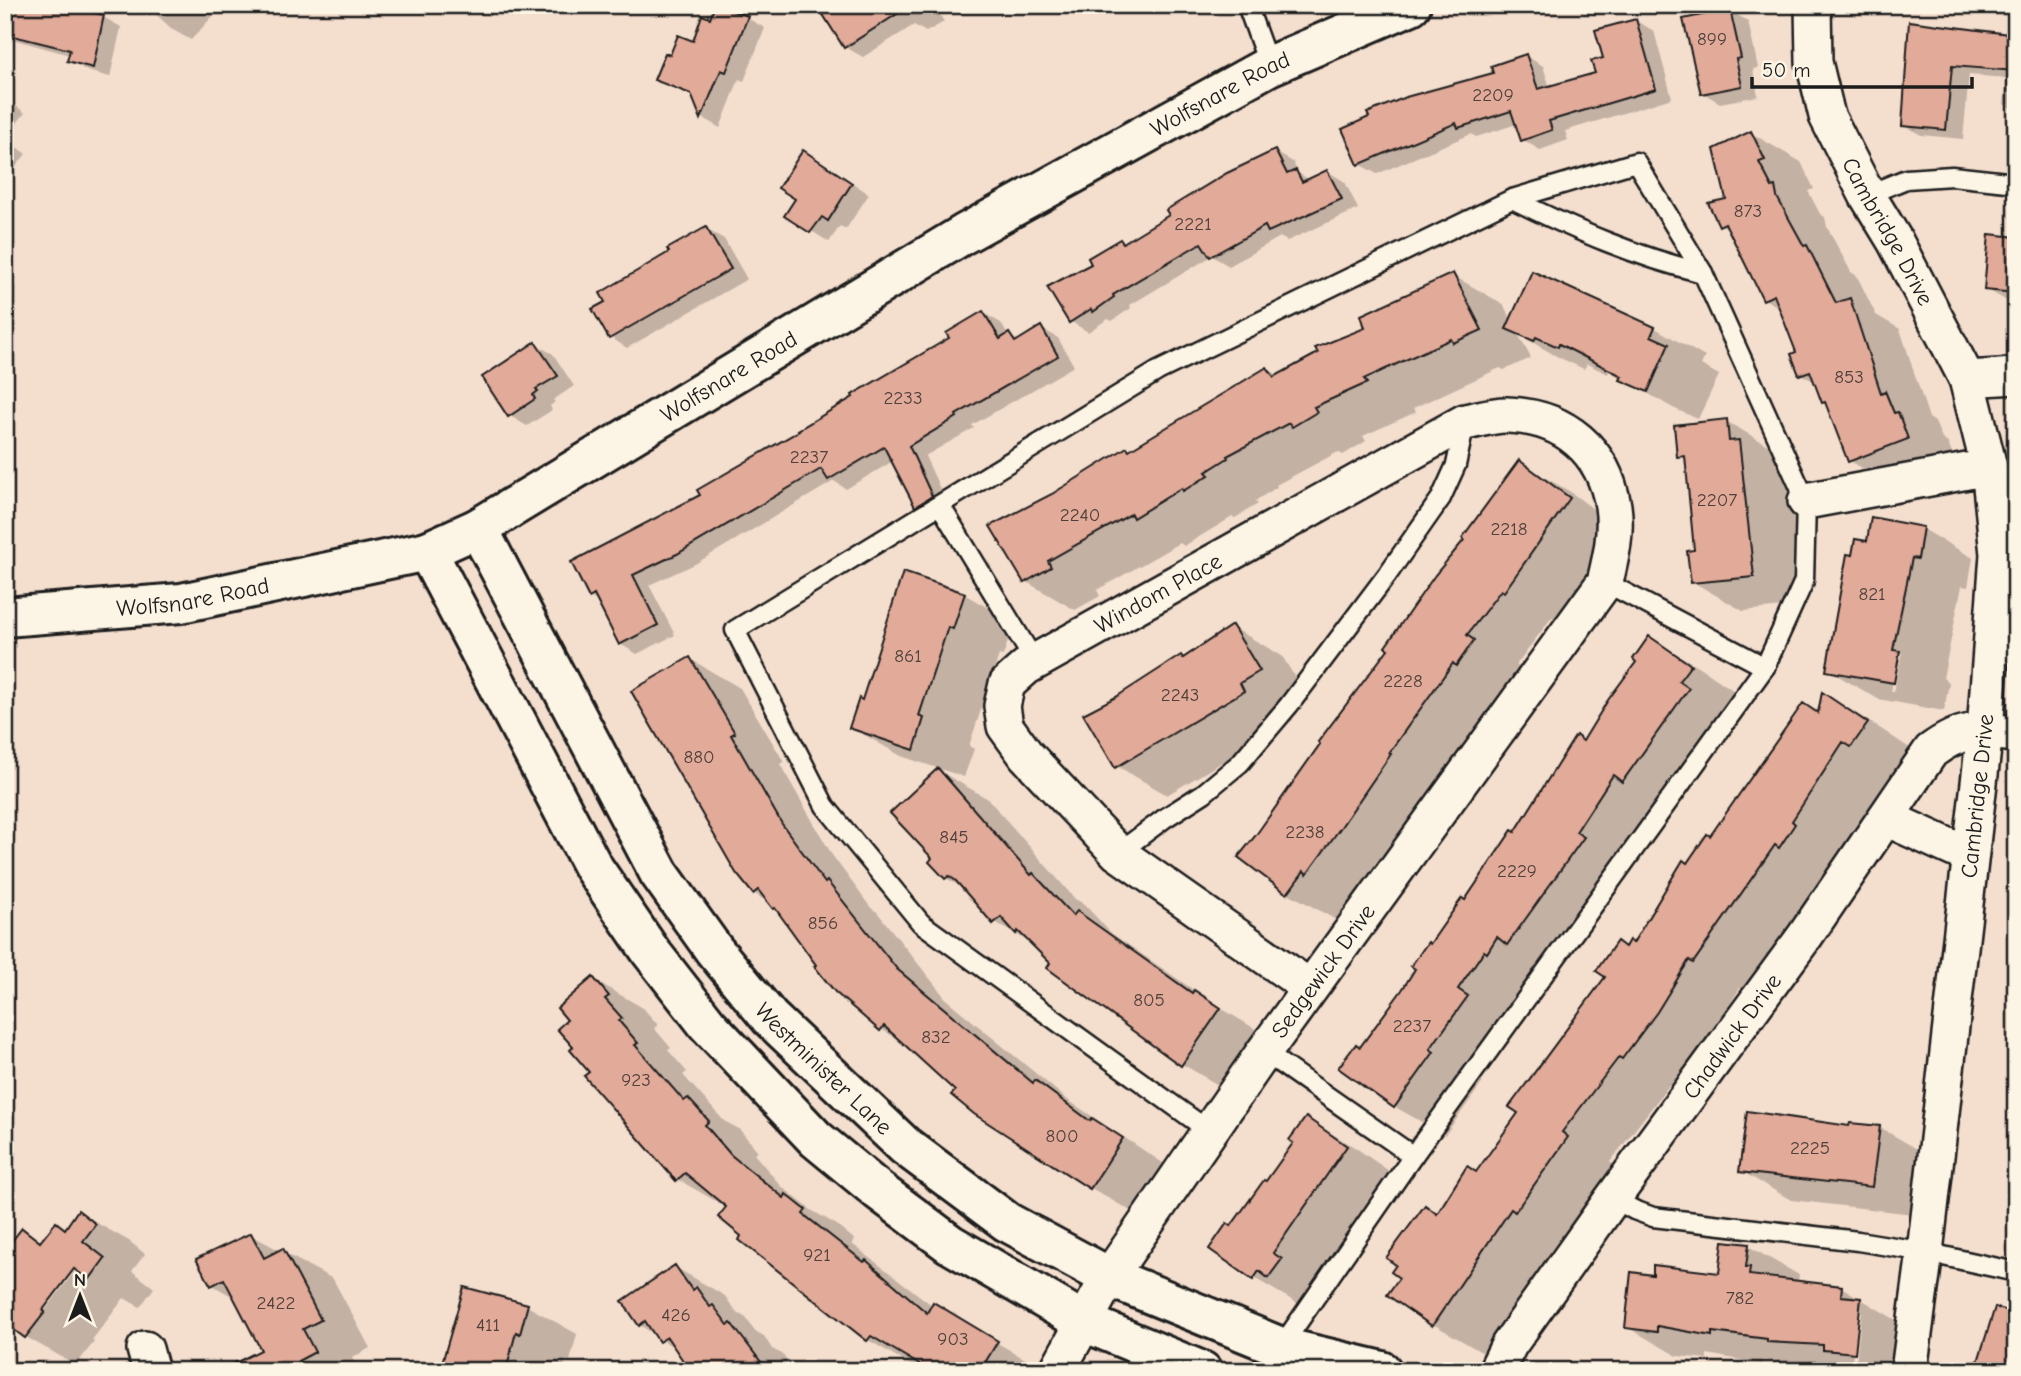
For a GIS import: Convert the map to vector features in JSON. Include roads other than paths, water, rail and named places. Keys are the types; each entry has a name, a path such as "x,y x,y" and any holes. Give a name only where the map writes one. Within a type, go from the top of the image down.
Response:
{"street":[{"name":"Wolfsnare Road","path":"5,617 181,603 427,551 478,528 964,234 1269,66 1411,5"},
{"name":"Cambridge Drive","path":"1813,5 1814,62 1827,116 1967,379 2007,555 2000,732 1970,856 1909,1371"},
{"path":"1967,379 2016,376"},
{"name":"Windom Place","path":"1309,987 1118,853 1026,754 1005,726 1002,706 1007,684 1035,662 1465,422 1506,414 1546,421 1574,435 1589,452 1605,479 1613,507 1613,548 1605,582"},
{"path":"1806,501 1989,467"},
{"name":"Westminister Lane","path":"478,528 659,873 714,950 770,1018 905,1146 1007,1222 1110,1277 1281,1347 1382,1371"},
{"path":"427,551 593,867 651,952 708,1025 816,1139 950,1244 1084,1322 1202,1371"},
{"name":"Sedgewick Drive","path":"1057,1371 1110,1277 1309,987 1605,582"},
{"name":"Chadwick Drive","path":"1496,1371 1509,1345 1612,1198 1805,936 1931,751 1950,737 1967,732 2000,732"},
{"path":"1886,818 1970,856"}],"lane":[{"path":"1247,5 1269,66"},
{"path":"1209,1131 921,923 825,806 735,630 1158,372 1512,199 1636,162 1703,273 1806,501 1804,581 1765,667 1413,1156 1281,1347"},
{"path":"1867,195 1906,179 1952,176 2016,183"},
{"path":"1512,199 1584,234 1658,262 1703,273"},
{"path":"1118,853 1204,793 1240,763 1289,705 1441,498 1456,465 1465,422"},
{"path":"940,505 1035,662"},
{"path":"1605,582 1765,667"},
{"path":"1264,1052 1413,1156"},
{"path":"1612,1198 1653,1217 1858,1241 1925,1252 2016,1272"}]}
